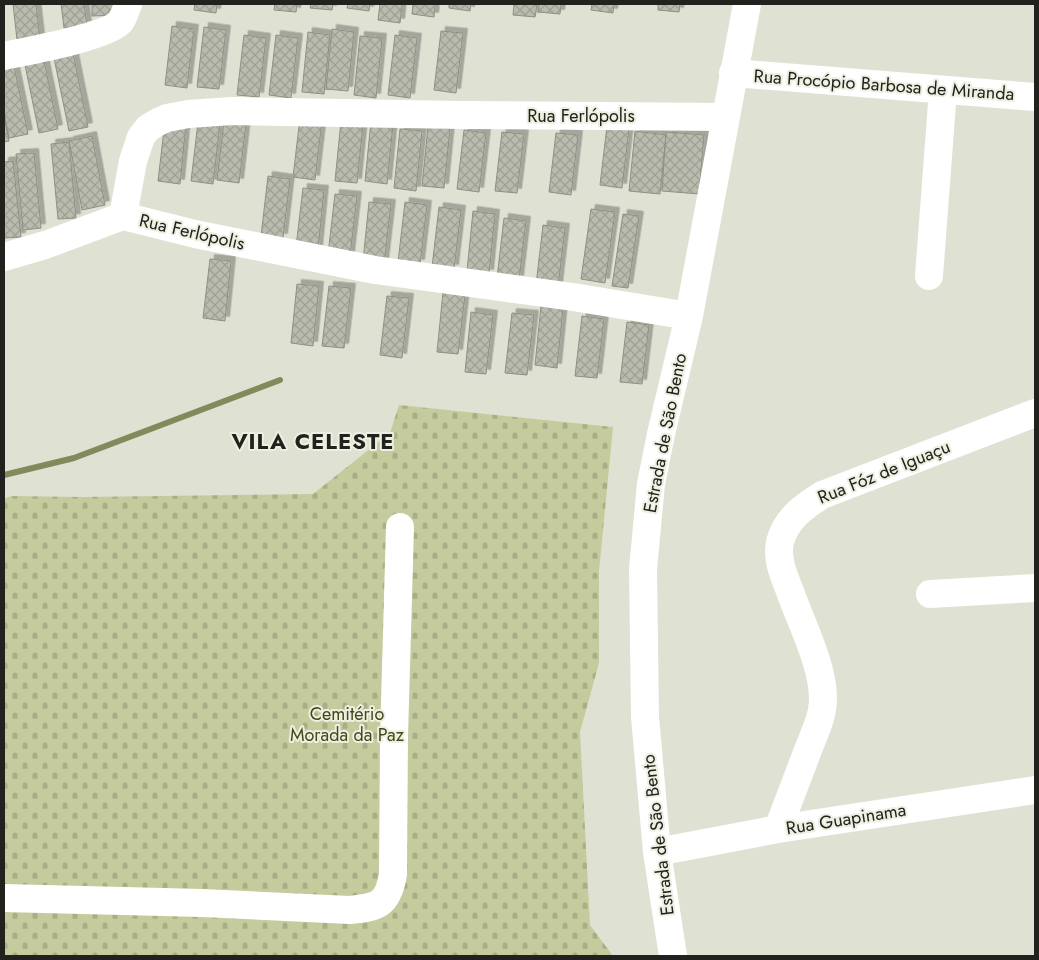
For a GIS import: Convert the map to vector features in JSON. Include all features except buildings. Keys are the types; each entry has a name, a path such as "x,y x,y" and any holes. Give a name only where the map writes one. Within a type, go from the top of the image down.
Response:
{"street":[{"path":"4,56 87,37 109,28 120,22 128,4"},
{"name":"Estrada de São Bento","path":"673,956 657,852 645,718 643,569 651,484 688,316 747,4"},
{"name":"Rua Procópio Barbosa de Miranda","path":"733,73 1035,97"},
{"path":"929,276 943,90"},
{"name":"Rua Ferlópolis","path":"688,316 572,297 375,270 195,234 123,216 133,160 141,137 148,128 167,118 188,114 232,111 725,117"},
{"path":"4,257 45,245 123,216"},
{"name":"Rua Fóz de Iguaçu","path":"778,829 819,719 823,700 816,662 783,573 779,557 780,543 793,516 804,506 822,495 1035,413"},
{"path":"4,898 202,903 350,910 373,907 381,902 391,886 392,874 400,527"},
{"path":"930,594 1035,588"},
{"name":"Rua Guapinama","path":"657,852 778,829 1035,790"}],"green space":[{"name":"Cemitério Morada da Paz","path":"399,405 613,427 599,571 599,663 580,732 590,925 613,956 4,956 4,499 11,496 313,494 390,433"}],"waterway":[{"path":"4,475 74,458 280,380"}],"district":[{"name":"VILA CELESTE","path":"313,441"}]}
